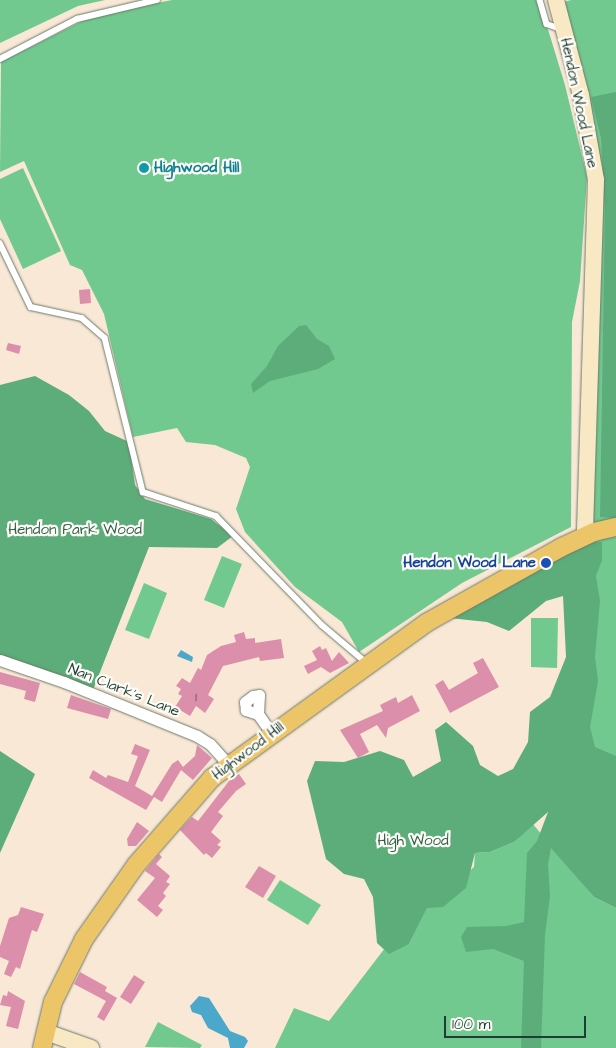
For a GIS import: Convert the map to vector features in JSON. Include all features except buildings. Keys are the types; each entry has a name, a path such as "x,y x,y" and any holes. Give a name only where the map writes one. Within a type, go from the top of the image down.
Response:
{"main road":[{"name":"Hendon Wood Lane","path":"556,0 581,95 596,180 585,536"},
{"name":"Highwood Hill","path":"91,1048 44,1040 58,988 84,939 120,885 196,793 228,764 272,734 367,662 426,623 585,536 616,527"}],"street":[{"name":"Nan Clark's Lane","path":"0,660 64,682 196,736 210,744 228,764"},
{"path":"258,714 272,734"}],"lane":[{"path":"0,59 77,19 157,0"},
{"path":"540,0 547,24 563,29"},
{"path":"0,243 31,307 82,318 106,338 132,453 141,488 146,495 216,516 327,630 367,662"}],"green space":[{"path":"0,0 105,0 78,6 0,43"},
{"path":"172,0 539,0 565,85 587,177 580,281 572,322 571,527 462,583 359,652 342,622 295,587 245,532 236,509 250,467 246,458 215,445 186,442 177,428 133,437 104,314 82,270 70,265 24,161 0,172 1,62 92,16"},
{"path":"571,0 616,0 616,883 573,785 596,180 557,4"},
{"path":"616,92 616,518 600,517 605,210 601,138 591,97"},
{"path":"23,168 61,251 23,269 0,219 0,179"},
{"path":"306,325 317,339 329,346 335,359 318,369 270,381 253,393 251,384 267,366 278,346 299,326"},
{"name":"Hendon Park Wood","path":"35,376 69,395 89,411 105,431 129,442 135,485 145,499 211,519 233,536 217,548 149,547 91,695 0,660 0,385"},
{"name":"High Wood","path":"580,542 602,542 602,560 596,576 600,601 595,657 598,681 590,727 595,747 616,756 616,908 594,897 551,848 548,864 550,896 545,935 541,1048 521,1048 524,961 493,949 466,952 461,937 467,927 506,926 524,922 527,853 537,841 548,812 514,842 490,852 475,853 466,888 443,907 427,908 409,944 389,954 377,943 373,897 364,879 344,874 326,859 307,781 315,761 344,762 380,751 404,760 413,777 441,761 435,730 446,722 473,746 480,765 498,776 513,769 528,742 530,712 550,697 566,657 563,596 546,601 509,631 487,622 449,618"},
{"path":"222,556 242,564 224,608 204,600"},
{"path":"144,583 167,593 149,639 125,630"},
{"path":"531,618 558,618 557,668 531,667"},
{"path":"0,751 35,774 0,853"},
{"path":"532,823 594,897 616,908 616,1048 275,1048 294,1008 329,1021 385,948 409,944 427,907 474,867 475,853 490,852 514,842"},
{"path":"280,880 321,905 308,925 267,900"},
{"path":"158,1022 202,1045 200,1048 145,1047"}],"water":[{"path":"181,650 193,657 192,662 177,656"},
{"path":"199,996 209,998 230,1031 245,1037 248,1041 244,1048 230,1048 228,1038 208,1028 201,1015 192,1012 190,1006"}],"place":[{"name":"Highwood Hill","path":"144,168"},
{"name":"Hendon Wood Lane","path":"546,563"}]}
